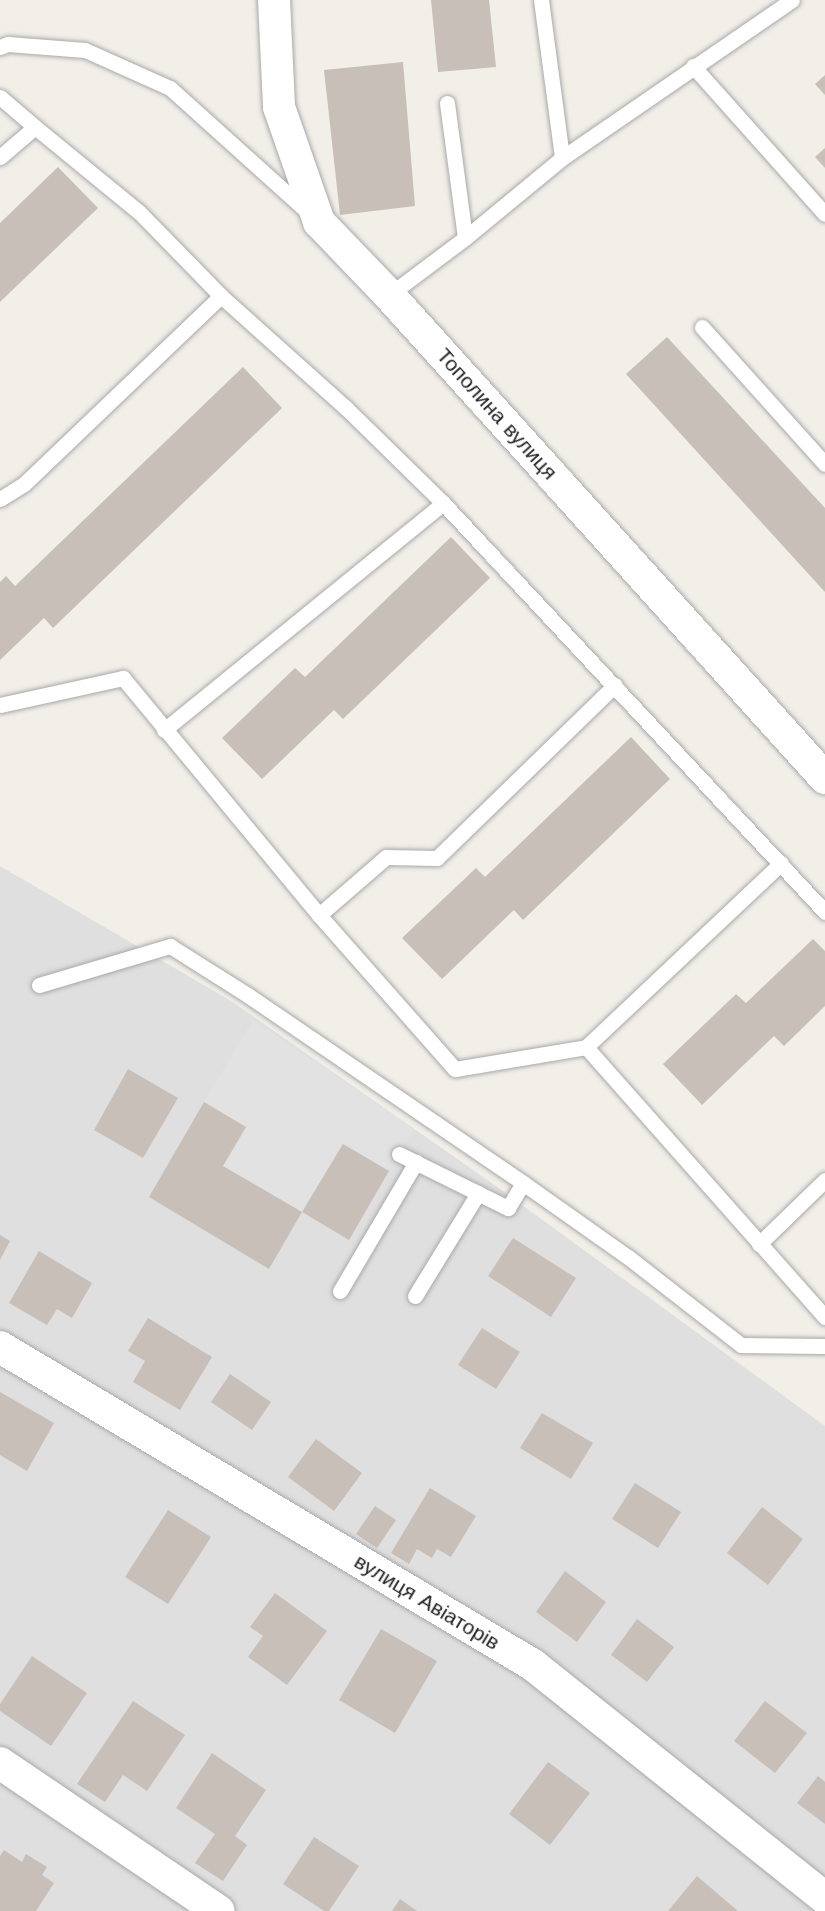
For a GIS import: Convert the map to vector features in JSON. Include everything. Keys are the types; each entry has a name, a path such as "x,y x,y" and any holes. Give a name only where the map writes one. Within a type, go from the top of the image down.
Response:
{"street":[{"name":"Тополина вулиця","path":"274,0 279,107 319,222 389,295 825,778"},
{"name":"вулиця Авіаторів","path":"0,1347 533,1665 825,1898"},
{"path":"0,1764 219,1911"}],"lane":[{"path":"541,0 562,158"},
{"path":"389,295 465,238 562,158 792,0"},
{"path":"0,47 8,44 85,50 170,88 319,222"},
{"path":"693,66 825,214"},
{"path":"0,97 139,212 221,296 346,408 443,503 825,912"},
{"path":"447,103 465,238"},
{"path":"0,157 35,127"},
{"path":"0,499 24,484 221,296"},
{"path":"702,327 825,464"},
{"path":"164,730 443,503"},
{"path":"0,705 123,678 319,915 455,1069 586,1047 781,863"},
{"path":"319,915 386,857 437,858 615,685"},
{"path":"39,986 170,946 249,996 523,1183 628,1257 741,1345 825,1346"},
{"path":"586,1047 825,1317"},
{"path":"399,1154 508,1208 523,1183"},
{"path":"340,1291 416,1162"},
{"path":"759,1244 825,1180"},
{"path":"415,1296 477,1193"}],"shaded area":[{"path":"0,866 231,1001 496,1186 825,1426 825,1911 0,1911"},
{"path":"253,1020 414,1129 389,1171 343,1144 302,1212 223,1166 246,1128 204,1102"}],"building":[{"path":"431,0 489,0 496,67 438,72"},
{"path":"403,62 415,206 340,215 324,70"},
{"path":"825,75 825,95 815,84"},
{"path":"825,148 825,168 815,157"},
{"path":"58,167 98,208 0,302 0,223"},
{"path":"667,337 825,508 825,592 626,374"},
{"path":"243,367 282,408 53,628 44,618 0,660 0,582 6,576 15,586"},
{"path":"451,537 490,578 343,719 334,710 262,779 222,738 295,668 305,677"},
{"path":"631,737 670,779 523,920 514,910 442,979 402,938 476,868 485,877"},
{"path":"813,939 825,951 825,1006 784,1046 774,1036 702,1105 663,1064 736,994 746,1003"},
{"path":"128,1069 178,1098 143,1158 94,1130"},
{"path":"204,1102 246,1127 223,1166 302,1212 269,1269 149,1197"},
{"path":"343,1144 389,1171 349,1240 302,1212"},
{"path":"0,1235 10,1241 0,1260"},
{"path":"513,1238 576,1278 551,1317 488,1276"},
{"path":"39,1251 92,1283 72,1318 57,1309 47,1325 9,1303"},
{"path":"148,1318 212,1357 180,1410 133,1382 145,1361 128,1351"},
{"path":"482,1328 520,1352 496,1389 458,1365"},
{"path":"230,1374 271,1402 252,1430 211,1402"},
{"path":"0,1392 54,1423 27,1471 0,1455"},
{"path":"542,1413 593,1443 571,1479 520,1448"},
{"path":"316,1439 362,1473 334,1511 288,1477"},
{"path":"635,1483 681,1512 658,1548 612,1519"},
{"path":"430,1488 476,1516 451,1557 437,1549 432,1558 417,1549 409,1564 391,1553"},
{"path":"375,1506 396,1520 377,1548 356,1534"},
{"path":"762,1507 803,1539 768,1585 727,1553"},
{"path":"168,1510 211,1537 168,1604 125,1577"},
{"path":"565,1571 606,1602 577,1642 536,1612"},
{"path":"275,1593 327,1631 287,1685 248,1657 263,1636 250,1627"},
{"path":"637,1619 674,1647 647,1682 611,1655"},
{"path":"381,1629 437,1661 395,1733 339,1700"},
{"path":"32,1656 87,1693 51,1746 0,1711 0,1704"},
{"path":"133,1701 185,1735 147,1791 123,1775 105,1802 77,1784"},
{"path":"765,1701 807,1733 775,1773 734,1741"},
{"path":"212,1753 266,1790 235,1836 247,1845 223,1881 195,1863 215,1834 176,1808"},
{"path":"548,1762 590,1793 550,1845 509,1814"},
{"path":"818,1776 825,1782 825,1824 797,1803"},
{"path":"314,1837 359,1866 329,1911 324,1911 283,1884"},
{"path":"4,1850 22,1862 26,1854 47,1867 42,1875 54,1883 36,1911 0,1911 0,1856"},
{"path":"697,1876 738,1911 668,1911"},
{"path":"400,1899 417,1911 392,1911"}]}
